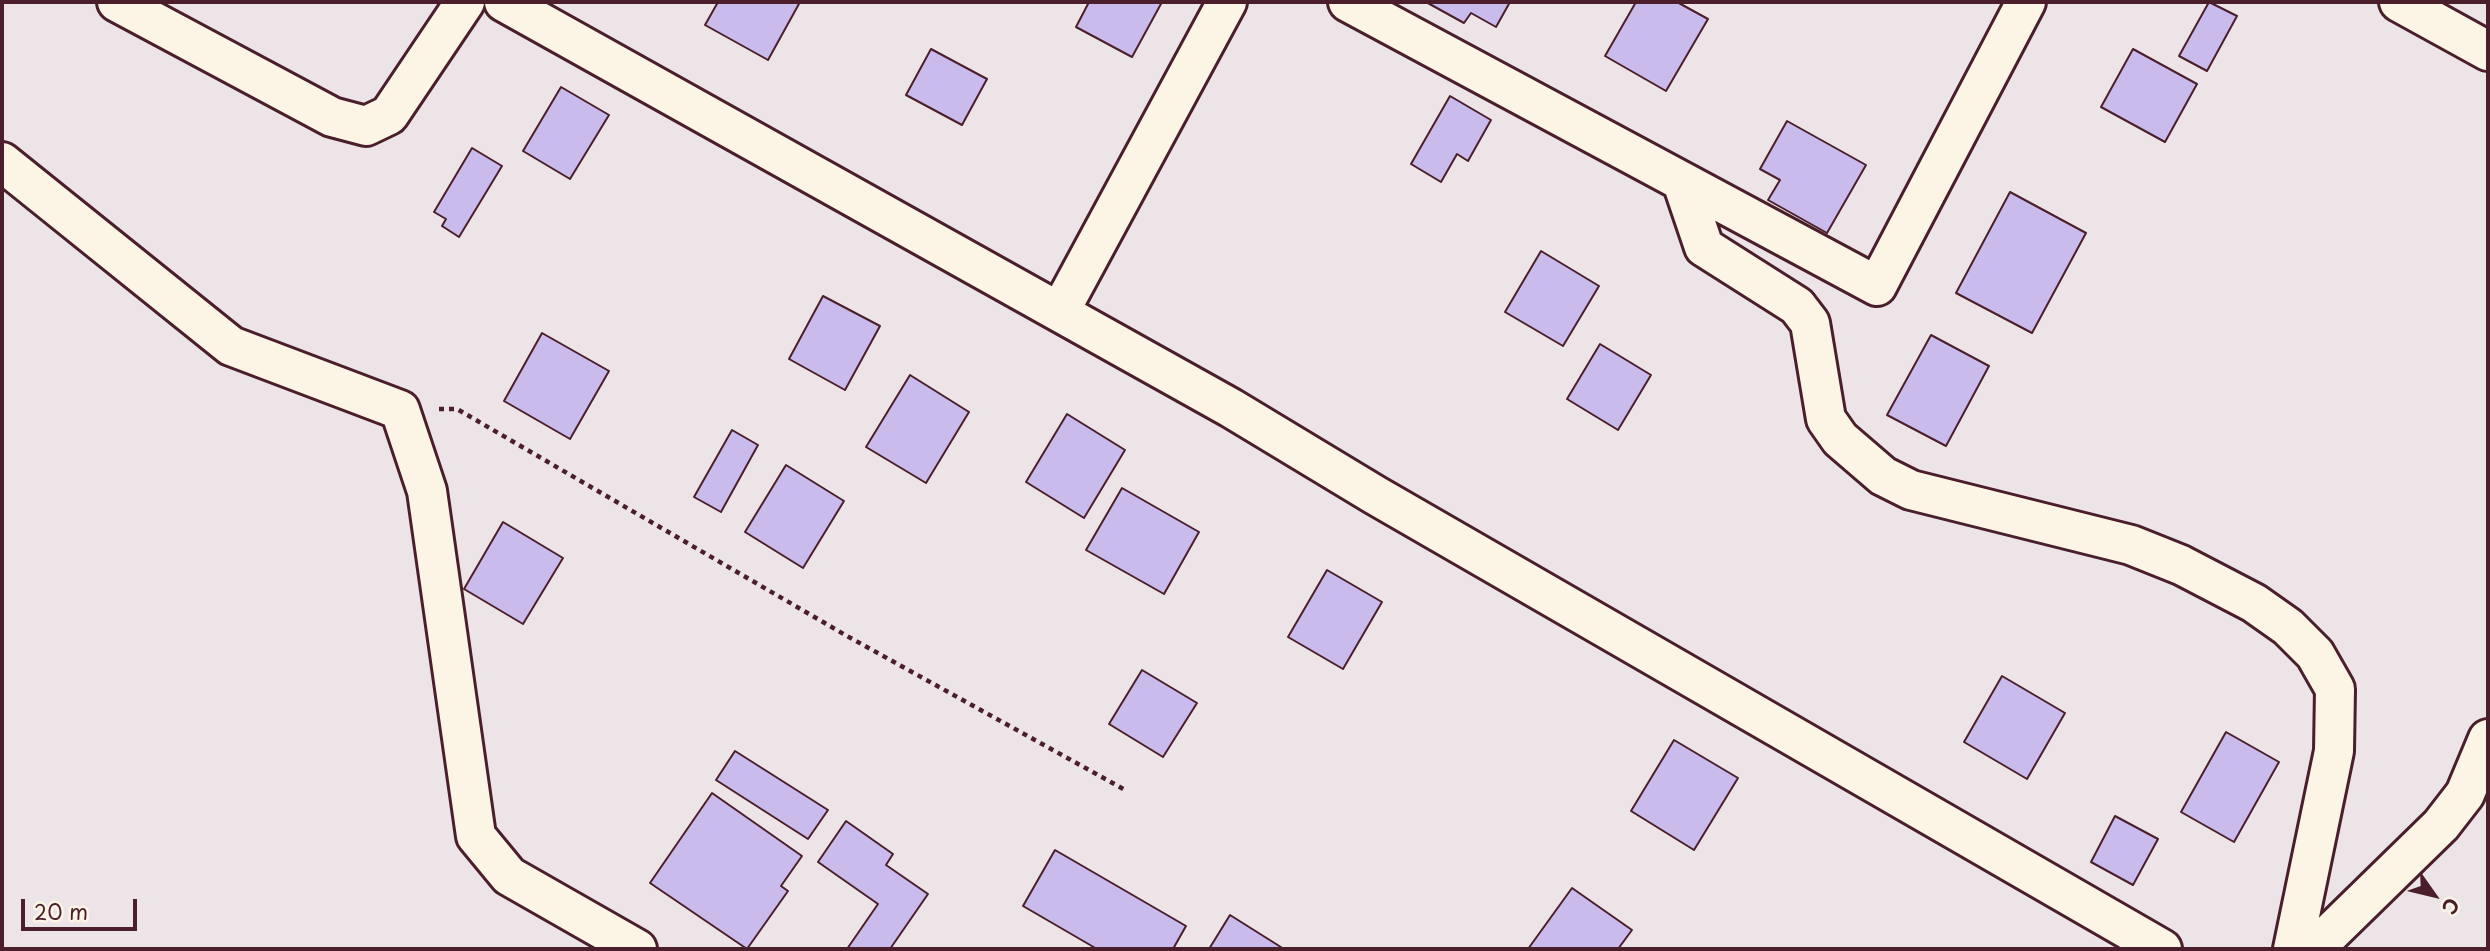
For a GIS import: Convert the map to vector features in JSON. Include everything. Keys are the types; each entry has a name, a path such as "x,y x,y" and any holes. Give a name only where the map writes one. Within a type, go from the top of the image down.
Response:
{"street":[{"path":"117,2 332,117 366,127 389,115 465,2"},
{"path":"504,2 1060,312 2162,949"},
{"path":"1060,312 1227,2"},
{"path":"1348,2 1877,286 2026,2"},
{"path":"2399,2 2488,51"},
{"path":"2,162 231,346 400,410 427,491 476,836 509,876 637,949"},
{"path":"1682,182 1704,247 1797,306 1810,323 1826,419 1858,458 1883,476 1911,490 2131,545 2181,565 2254,603 2288,627 2315,654 2335,690 2334,751 2293,949"},
{"path":"2314,949 2441,825 2465,794 2488,739"}],"path":[{"path":"400,410 457,410 847,636 1127,791"}],"building":[{"path":"718,2 800,2 768,60 705,25"},
{"path":"1089,2 1162,2 1132,57 1076,27"},
{"path":"1426,2 1510,2 1496,27 1471,13 1464,23"},
{"path":"1636,2 1677,2 1708,19 1666,91 1605,56"},
{"path":"2209,2 2237,16 2207,71 2179,56"},
{"path":"931,49 987,79 962,125 906,95"},
{"path":"2133,49 2197,84 2165,142 2101,107"},
{"path":"561,87 609,115 570,179 523,151"},
{"path":"1450,96 1491,120 1468,161 1457,154 1441,182 1411,164"},
{"path":"1787,121 1866,165 1827,233 1768,200 1780,180 1760,169"},
{"path":"472,148 502,166 459,237 442,226 446,219 434,212"},
{"path":"2010,192 2086,233 2032,333 1956,293"},
{"path":"1541,251 1599,286 1563,346 1505,312"},
{"path":"823,296 880,326 845,390 789,359"},
{"path":"542,333 609,371 570,439 504,401"},
{"path":"1931,335 1989,366 1946,446 1887,415"},
{"path":"1600,344 1651,375 1618,430 1567,399"},
{"path":"910,375 969,412 926,483 866,447"},
{"path":"1067,414 1125,450 1084,518 1026,482"},
{"path":"732,430 758,445 721,512 694,497"},
{"path":"786,465 844,501 803,568 745,532"},
{"path":"1122,488 1199,532 1164,594 1086,550"},
{"path":"503,522 563,558 523,624 464,589"},
{"path":"1327,570 1382,602 1343,669 1288,637"},
{"path":"1142,670 1197,703 1163,757 1109,724"},
{"path":"2002,676 2065,713 2027,779 1964,742"},
{"path":"2226,732 2279,762 2234,842 2181,812"},
{"path":"1674,740 1738,778 1694,850 1631,811"},
{"path":"735,751 828,810 808,839 716,780"},
{"path":"712,793 802,856 781,886 788,891 747,949 650,883"},
{"path":"2115,816 2158,839 2133,885 2091,862"},
{"path":"846,821 893,854 886,865 928,894 890,949 847,949 878,904 818,862"},
{"path":"1055,850 1186,926 1173,949 1097,949 1023,906"},
{"path":"1572,888 1632,930 1618,949 1528,949"},
{"path":"1230,915 1284,949 1209,949"}]}
